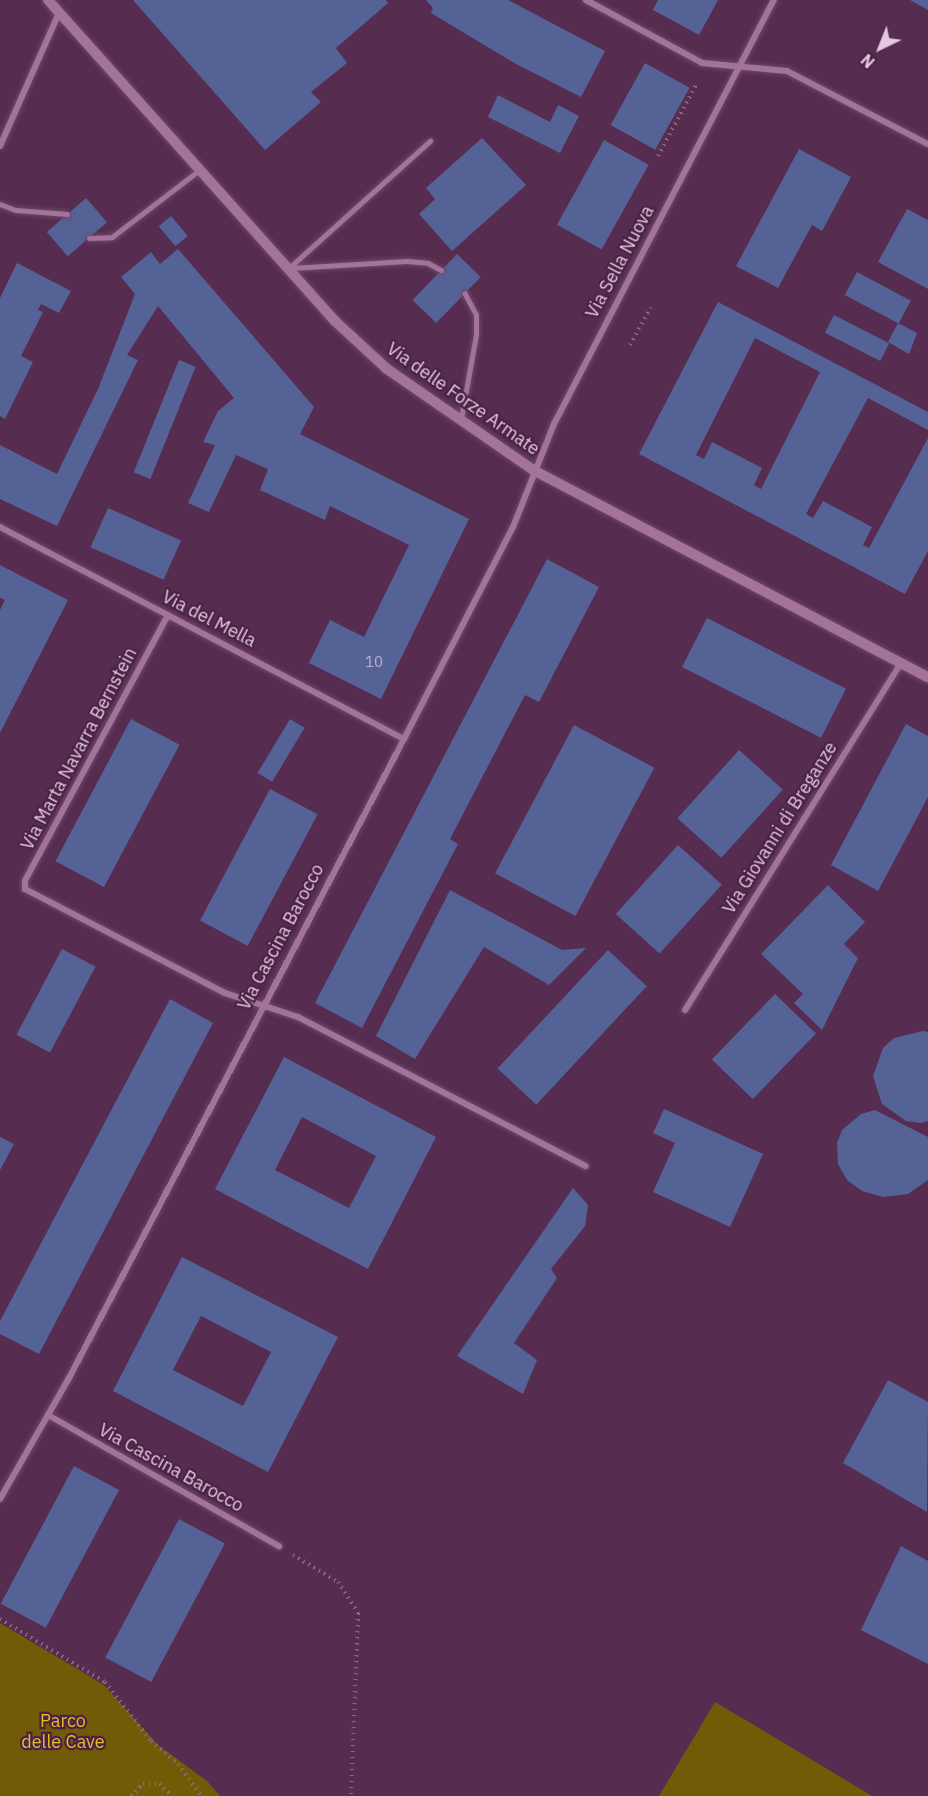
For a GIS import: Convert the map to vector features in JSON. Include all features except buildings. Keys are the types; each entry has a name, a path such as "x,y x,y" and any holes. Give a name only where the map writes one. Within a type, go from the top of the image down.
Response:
{"street":[{"name":"Via delle Forze Armate","path":"48,0 335,321 387,369 460,422 535,471 928,677"},
{"path":"586,0 702,63 738,69 787,71 928,144"},
{"name":"Via Sella Nuova","path":"535,471 602,329 774,0"},
{"path":"0,146 59,13"},
{"name":"Via Cascina Barocco","path":"0,1499 48,1415 404,739 513,527 535,471"},
{"name":"Via del Mella","path":"0,527 404,739"},
{"name":"Via Marta Navarra Bernstein","path":"168,615 30,871 25,889 225,993 261,1007"},
{"name":"Via Giovanni di Breganze","path":"685,1010 901,663"},
{"path":"261,1007 298,1017 586,1166"},
{"name":"Via Cascina Barocco","path":"48,1415 279,1546"}],"lane":[{"path":"288,268 430,141"},
{"path":"88,238 112,237 200,170"},
{"path":"0,204 16,210 68,214"},
{"path":"288,268 407,261 428,264 441,270"},
{"path":"460,422 476,335 476,315 465,294"}],"path":[{"path":"658,156 696,85"},
{"path":"630,345 651,307"},
{"path":"279,1546 338,1582 358,1612 351,1796"},
{"path":"0,1618 105,1682 151,1741 177,1764 201,1796"},
{"path":"131,1796 144,1784 159,1784 172,1796"}],"green space":[{"name":"Parco delle Cave","path":"0,1623 104,1685 158,1745 207,1781 220,1796 0,1796"},
{"path":"715,1702 779,1740 872,1796 659,1796"}]}
